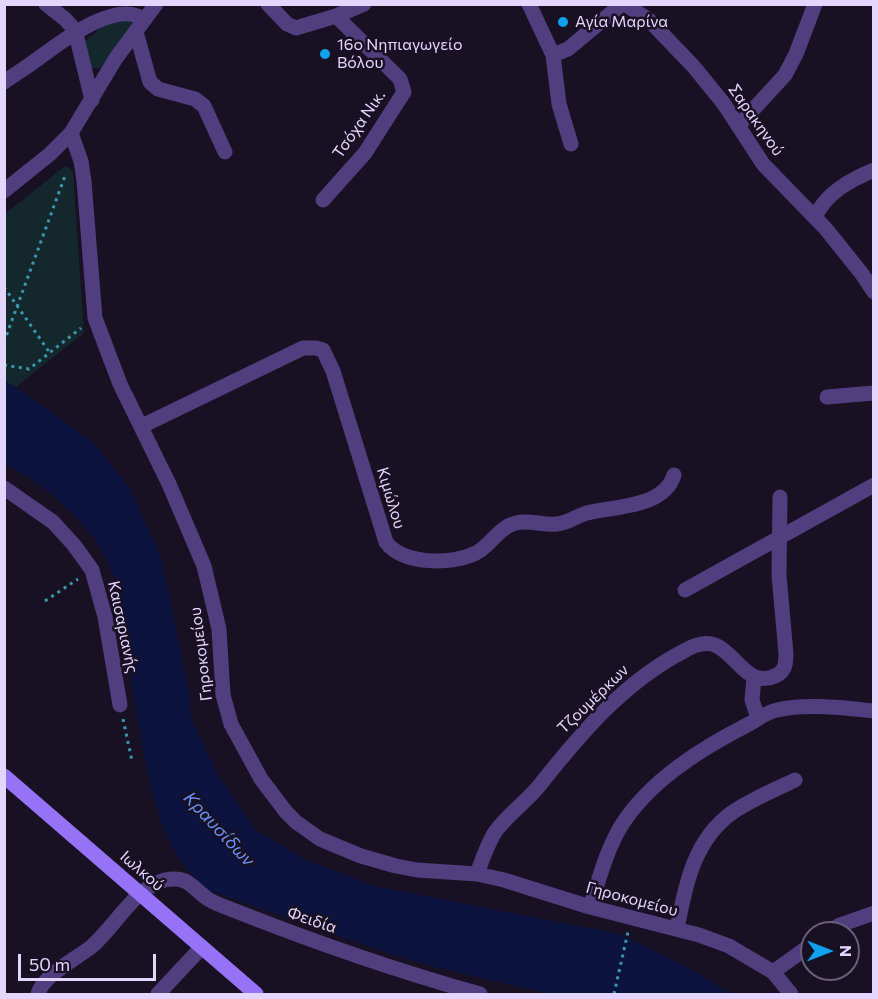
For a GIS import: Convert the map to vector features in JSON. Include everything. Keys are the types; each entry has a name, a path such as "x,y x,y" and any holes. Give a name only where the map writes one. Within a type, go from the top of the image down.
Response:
{"main road":[{"name":"Ιωλκού","path":"4,776 256,994"}],"street":[{"path":"46,4 75,30 92,100"},
{"path":"4,190 50,154 71,133 116,58 156,4"},
{"path":"268,4 287,24 296,28 336,16 364,4"},
{"path":"529,4 553,56 559,104 571,144"},
{"path":"553,56 568,49 623,4"},
{"name":"Σαρακηνού","path":"623,4 649,20 708,83 763,164 815,217 862,274 873,292"},
{"path":"738,126 785,75 796,54 815,4"},
{"path":"4,82 75,30 96,18 125,10 138,14 146,71 153,86 195,99 204,106 225,152"},
{"name":"Τσόχα Νικ.","path":"322,200 364,153 404,92 399,79 336,16"},
{"name":"Γηροκομείου","path":"71,133 81,161 84,181 94,318 120,384 192,534 209,582 219,629 223,695 231,724 249,758 275,798 291,817 310,832 349,852 417,870 477,874 522,885 590,907 677,929 729,946 773,972 791,994"},
{"path":"815,217 826,200 838,189 873,170"},
{"name":"Κιμώλου","path":"142,426 303,348 322,350 333,371 386,542 395,550 432,561 456,559 475,553 504,528 514,523 560,524 584,514 635,505 666,490 672,483 674,475"},
{"path":"827,397 873,393"},
{"path":"685,590 873,484"},
{"name":"Καισαριανής","path":"4,488 53,522 74,544 92,570 103,607 120,705"},
{"path":"758,718 752,700 754,677 764,679 775,676 782,671 785,664 779,575 780,497"},
{"name":"Τζουμέρκων","path":"477,874 496,832 594,721 626,689 645,675 686,650 708,643 723,650 754,677"},
{"path":"590,907 615,838 636,807 661,782 719,739 775,710 792,707 873,711"},
{"path":"677,929 689,874 714,829 733,812 795,780"},
{"name":"Φειδία","path":"140,894 161,881 181,879 192,884 214,902 292,933 480,994"},
{"path":"38,994 41,985 50,977 101,939 140,894"},
{"path":"851,921 873,913"},
{"path":"158,994 202,947"},
{"path":"773,972 800,953"}],"path":[{"path":"4,342 68,167"},
{"path":"4,287 50,353"},
{"path":"4,365 29,369 94,318"},
{"path":"4,329 10,326"},
{"path":"45,601 92,570"},
{"path":"120,705 132,761"},
{"path":"614,994 628,930"}],"shaded area":[{"path":"131,16 134,27 101,68 91,68 83,43 104,25"},
{"path":"64,167 73,171 84,333 16,387 5,381 5,214"}],"water":[{"name":"Κραυσίδων","path":"4,381 16,387 93,442 129,487 161,557 189,691 191,718 218,775 256,830 304,859 375,886 620,934 685,966 731,994 550,994 390,954 208,890 181,861 171,845 157,810 138,725 122,611 109,564 91,534 65,506 35,482 5,464"}],"place":[{"name":"Αγία Μαρίνα","path":"563,22"},
{"name":"16ο Νηπιαγωγείο Βόλου","path":"325,54"}]}
